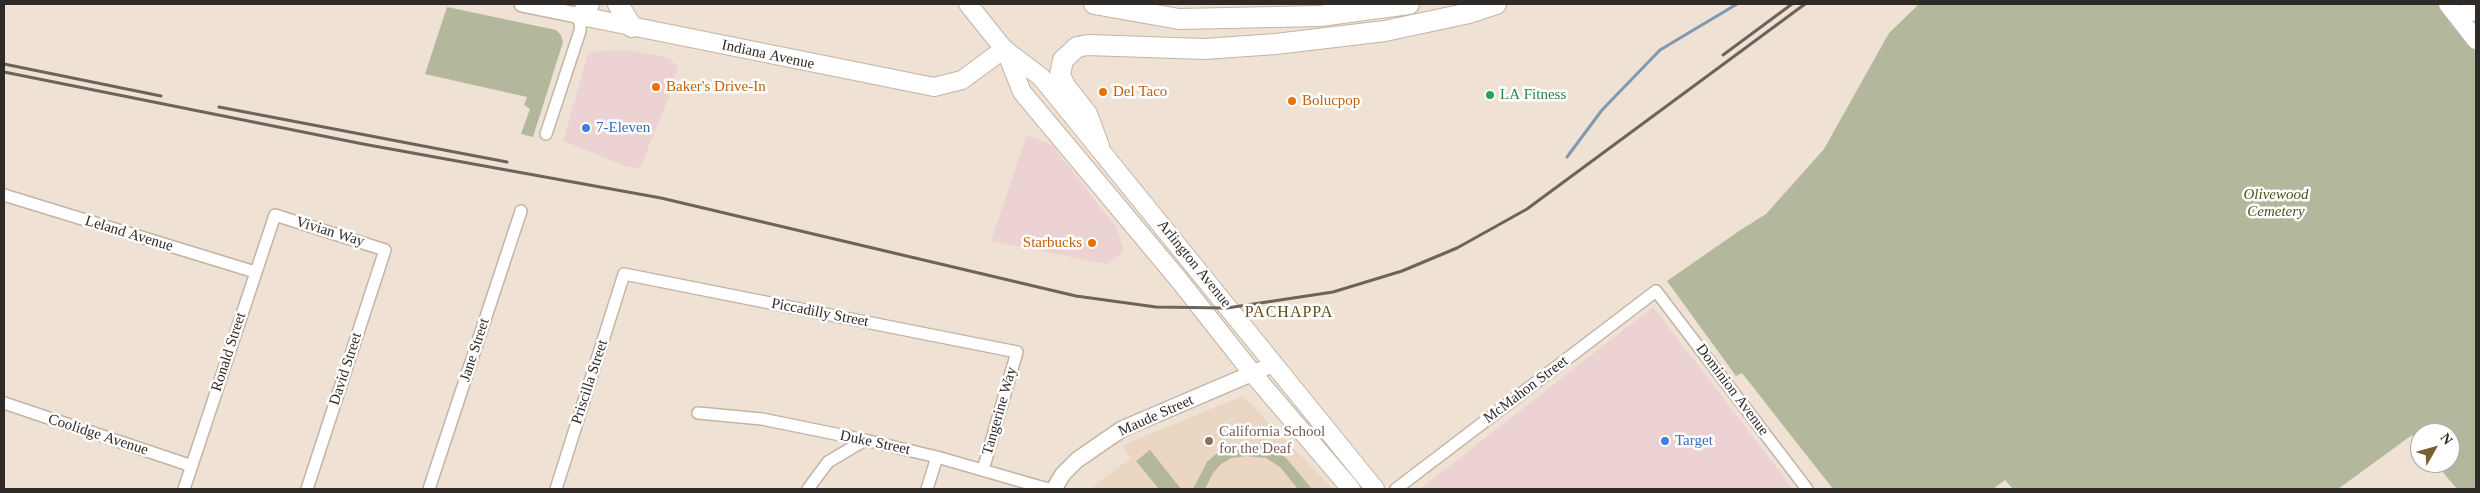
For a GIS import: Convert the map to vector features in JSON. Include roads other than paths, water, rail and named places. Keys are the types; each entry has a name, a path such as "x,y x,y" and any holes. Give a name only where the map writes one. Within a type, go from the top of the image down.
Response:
{"highway":[{"path":"618,4 632,27"},
{"path":"1094,4 1179,19 1320,16 1409,4"},
{"path":"1099,146 1087,114 1065,86 1060,75 1063,60 1078,47 1204,49 1276,44 1385,31 1469,13 1496,4"}],"main road":[{"name":"Arlington Avenue","path":"968,4 1004,48 1041,77 1099,146 1375,489"},
{"path":"2448,4 2476,40"},
{"path":"2470,4 2476,12"},
{"name":"Indiana Avenue","path":"583,8 632,27 934,88 962,80 1004,48"},
{"name":"Arlington Avenue","path":"1004,48 1022,92 1179,280 1253,374 1351,489"}],"street":[{"name":"Indiana Avenue","path":"522,4 583,8"},
{"path":"546,134 579,32 583,8"},
{"name":"Leland Avenue","path":"4,195 255,272"},
{"name":"Jane Street","path":"429,489 521,211"},
{"name":"Ronald Street","path":"184,489 275,215"},
{"name":"Vivian Way","path":"275,215 385,250"},
{"name":"David Street","path":"307,489 385,250"},
{"name":"Piccadilly Street","path":"624,274 1017,352"},
{"name":"Priscilla Street","path":"556,489 624,274"},
{"name":"McMahon Street","path":"1396,489 1656,291"},
{"name":"Dominion Avenue","path":"1656,291 1807,489"},
{"name":"Tangerine Way","path":"983,470 1017,352"},
{"name":"Maude Street","path":"1054,489 1063,474 1078,460 1122,429 1274,364"},
{"name":"Coolidge Avenue","path":"4,404 192,466"},
{"name":"Duke Street","path":"698,413 762,419 865,440 937,457 1048,489"},
{"path":"808,489 828,462 865,440"},
{"path":"927,489 937,457"}],"waterway":[{"path":"1567,157 1602,110 1660,50 1737,4"}],"railway":[{"path":"1723,55 1792,4"},
{"path":"4,72 363,144 661,198 1076,296 1156,307 1227,308 1333,292 1402,271 1457,248 1527,209 1805,4"},
{"path":"4,64 161,96"},
{"path":"219,107 507,162"}],"place":[{"name":"Baker's Drive-In","path":"656,87"},
{"name":"Del Taco","path":"1103,92"},
{"name":"LA Fitness","path":"1490,95"},
{"name":"Bolucpop","path":"1292,101"},
{"name":"7-Eleven","path":"586,128"},
{"name":"Starbucks","path":"1092,243"},
{"name":"California School for the Deaf","path":"1209,441"},
{"name":"Target","path":"1665,441"}],"district":[{"name":"PACHAPPA","path":"1289,313"}],"park label":[{"name":"Olivewood Cemetery","path":"2276,204"}]}
